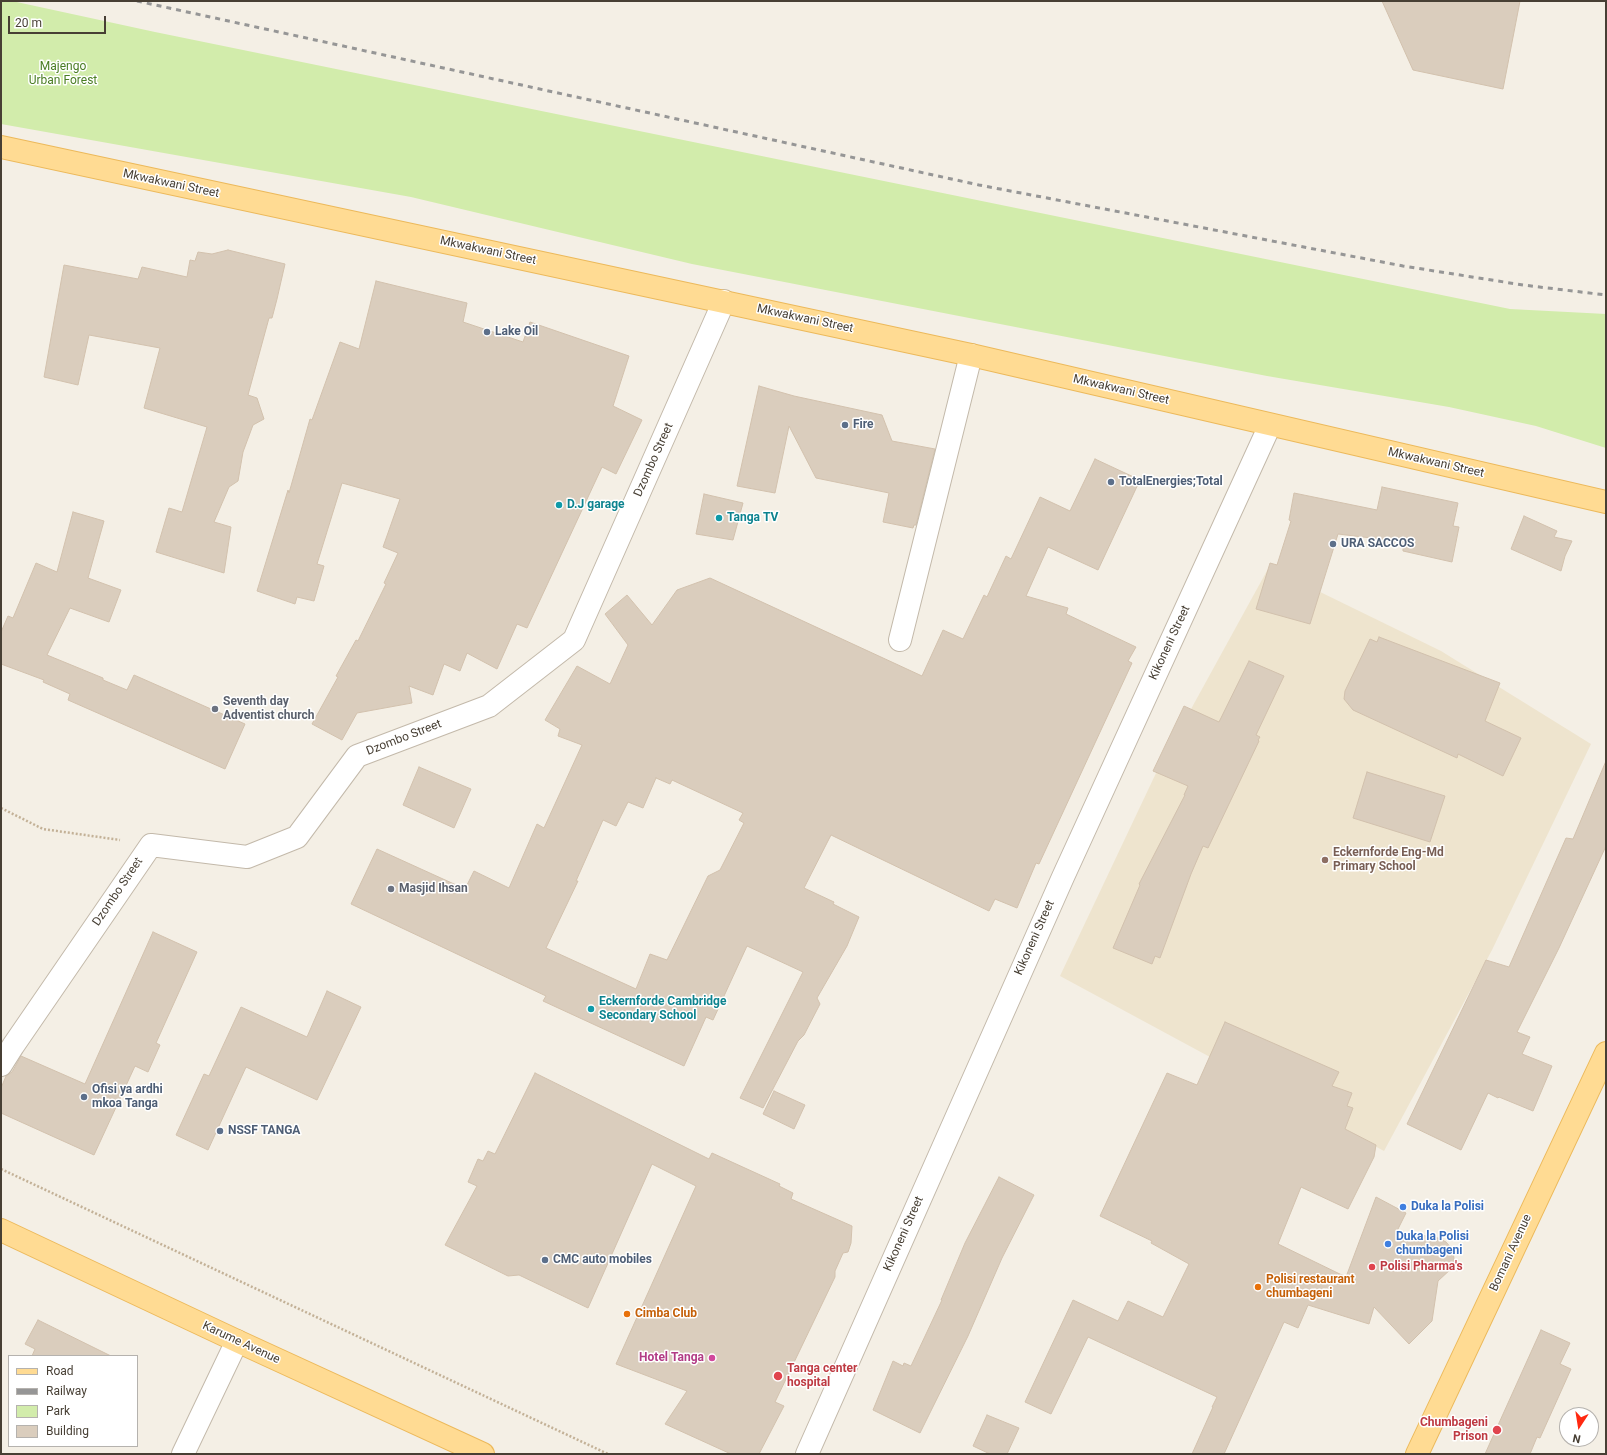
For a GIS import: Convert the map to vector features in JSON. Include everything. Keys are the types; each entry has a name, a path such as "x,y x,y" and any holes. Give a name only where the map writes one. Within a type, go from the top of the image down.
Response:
{"main road":[{"name":"Mkwakwani Street","path":"1,147 971,355 1606,502"},
{"name":"Bomani Avenue","path":"1417,1454 1606,1053"},
{"name":"Karume Avenue","path":"1,1230 237,1341 483,1454"}],"street":[{"name":"Dzombo Street","path":"1,1065 12,1046 150,844 248,857 297,838 357,756 489,706 574,640 724,301"},
{"path":"900,640 971,355"},
{"name":"Kikoneni Street","path":"807,1454 1062,877 1270,425"},
{"path":"184,1454 237,1341"}],"path":[{"path":"1,808 42,829 150,844"},
{"path":"1,1169 608,1454"}],"shaded area":[{"name":"Eckernforde Eng-Md Primary School","path":"1269,567 1441,651 1591,744 1492,950 1384,1151 1060,976 1157,771"}],"green space":[{"name":"Majengo Urban Forest","path":"1,1 12,1 155,32 1510,309 1606,314 1606,448 1536,426 1449,407 1267,376 692,264 411,197 1,124"}],"building":[{"path":"1382,1 1520,1 1503,89 1413,70"},
{"path":"228,250 285,264 272,318 269,318 248,395 257,398 264,419 253,425 243,452 238,481 229,487 214,522 231,527 224,573 156,552 169,508 182,512 207,427 144,408 160,348 89,335 78,385 44,377 64,265 138,279 142,267 187,277 190,260 195,261 198,252 212,254"},
{"path":"376,281 467,303 463,322 523,342 530,322 629,356 613,406 642,420 616,474 602,467 527,628 517,624 497,669 467,653 460,671 444,664 433,695 409,686 412,703 357,713 342,740 312,724 338,677 336,676 356,640 358,641 386,584 384,583 398,553 383,547 400,499 342,483 317,564 324,566 314,601 297,597 295,604 257,591 288,490 289,493 310,419 312,420 340,342 359,349"},
{"path":"759,386 794,396 882,415 892,441 935,449 916,525 914,525 913,528 883,522 889,493 816,478 789,426 775,493 737,486"},
{"path":"1095,459 1140,480 1098,570 1048,547 1026,596 1068,608 1066,614 1136,647 1128,661 1132,663 1039,864 1036,863 1017,908 995,899 989,911 831,835 804,888 834,902 833,904 859,917 847,946 817,998 820,1004 804,1035 798,1041 763,1108 740,1098 803,972 747,946 713,1020 706,1017 684,1066 543,1001 546,996 351,904 377,849 465,889 474,871 509,888 537,824 544,828 582,745 558,736 560,729 545,720 577,666 610,684 628,645 605,614 627,595 652,625 677,590 710,578 922,676 943,630 963,639 984,595 987,597 1006,556 1011,559 1040,497 1070,511","holes":["656,778 670,784 672,780 743,813 739,820 744,823 720,870 708,876 667,960 650,954 636,989 546,948 578,881 576,881 603,820 616,826 628,802 643,808"]},
{"path":"1382,487 1458,503 1453,526 1459,527 1452,562 1403,551 1403,547 1388,544 1388,540 1338,534 1310,624 1256,609 1270,563 1277,565 1291,521 1289,520 1294,493 1377,510"},
{"name":"Tanga TV","path":"704,494 743,503 733,540 696,534"},
{"path":"73,512 104,521 88,578 121,590 109,622 70,608 47,655 103,678 103,680 127,690 134,675 245,724 225,769 68,700 70,694 43,682 44,680 1,664 1,632 8,616 13,618 36,563 57,572"},
{"path":"1524,516 1557,531 1554,537 1572,541 1565,556 1561,571 1511,549"},
{"path":"1379,637 1500,683 1485,721 1521,738 1503,776 1458,754 1457,758 1353,710 1344,699 1345,691 1370,639 1377,642"},
{"path":"1249,661 1284,676 1256,735 1260,737 1258,740 1259,741 1208,848 1203,846 1160,958 1155,956 1152,964 1113,948 1140,885 1139,884 1185,795 1188,786 1153,771 1184,706 1219,722"},
{"path":"1606,761 1606,846 1559,948 1517,1032 1530,1037 1522,1054 1552,1066 1533,1111 1488,1093 1461,1150 1407,1124 1486,960 1509,967 1566,838 1573,839"},
{"path":"419,767 471,789 454,828 403,805"},
{"path":"1367,772 1445,796 1430,842 1353,818"},
{"path":"153,932 197,952 156,1043 160,1045 148,1072 135,1066 94,1155 1,1113 1,1088 6,1076 12,1072 21,1056 85,1084"},
{"path":"327,991 361,1007 317,1100 246,1067 208,1150 176,1135 204,1074 209,1076 241,1007 307,1037"},
{"path":"1225,1022 1339,1072 1332,1086 1352,1093 1347,1106 1353,1108 1345,1129 1376,1145 1374,1157 1348,1209 1301,1187 1278,1244 1346,1277 1376,1197 1406,1213 1397,1231 1438,1238 1446,1242 1453,1250 1454,1259 1452,1268 1438,1281 1432,1321 1409,1344 1374,1307 1369,1324 1308,1305 1298,1328 1284,1322 1224,1454 1192,1454 1217,1397 1088,1337 1051,1414 1025,1402 1073,1300 1118,1321 1128,1301 1163,1317 1189,1264 1151,1243 1152,1241 1100,1216 1167,1073 1197,1085"},
{"path":"535,1073 709,1159 712,1153 780,1184 779,1186 793,1193 791,1199 852,1226 851,1243 848,1252 843,1253 835,1271 835,1277 775,1402 784,1406 759,1454 731,1454 665,1424 687,1391 616,1364 696,1186 652,1164 588,1308 519,1275 508,1276 445,1245 477,1186 468,1182 478,1159 483,1161 488,1151 495,1154"},
{"path":"774,1091 805,1105 794,1129 763,1114"},
{"path":"999,1177 1034,1195 1002,1258 968,1336 920,1433 873,1410 893,1361 903,1366 904,1363 911,1366 942,1300 965,1243"},
{"path":"38,1320 109,1355 32,1355 35,1349 25,1344"},
{"path":"1541,1330 1570,1343 1560,1364 1571,1369 1540,1438 1537,1437 1530,1454 1485,1454"},
{"path":"987,1415 1019,1428 1007,1454 990,1454 973,1446"}],"railway":[{"path":"137,1 979,185 1403,266 1523,285 1606,295"}],"place":[{"name":"Lake Oil","path":"487,332"},
{"name":"Fire","path":"845,425"},
{"name":"TotalEnergies;Total","path":"1111,482"},
{"name":"D.J garage","path":"559,505"},
{"name":"Tanga TV","path":"719,518"},
{"name":"URA SACCOS","path":"1333,544"},
{"name":"Seventh day Adventist church","path":"215,709"},
{"name":"Eckernforde Eng-Md Primary School","path":"1325,860"},
{"name":"Masjid Ihsan","path":"391,889"},
{"name":"Eckernforde Cambridge Secondary School","path":"591,1009"},
{"name":"Ofisi ya ardhi mkoa Tanga","path":"84,1097"},
{"name":"NSSF TANGA","path":"220,1131"},
{"name":"Duka la Polisi","path":"1403,1207"},
{"name":"Duka la Polisi chumbageni","path":"1388,1244"},
{"name":"CMC auto mobiles","path":"545,1260"},
{"name":"Polisi Pharma's","path":"1372,1267"},
{"name":"Polisi restaurant chumbageni","path":"1258,1287"},
{"name":"Cimba Club","path":"627,1314"},
{"name":"Hotel Tanga","path":"712,1358"},
{"name":"Tanga center hospital","path":"778,1376"},
{"name":"Chumbageni Prison","path":"1497,1430"}]}
